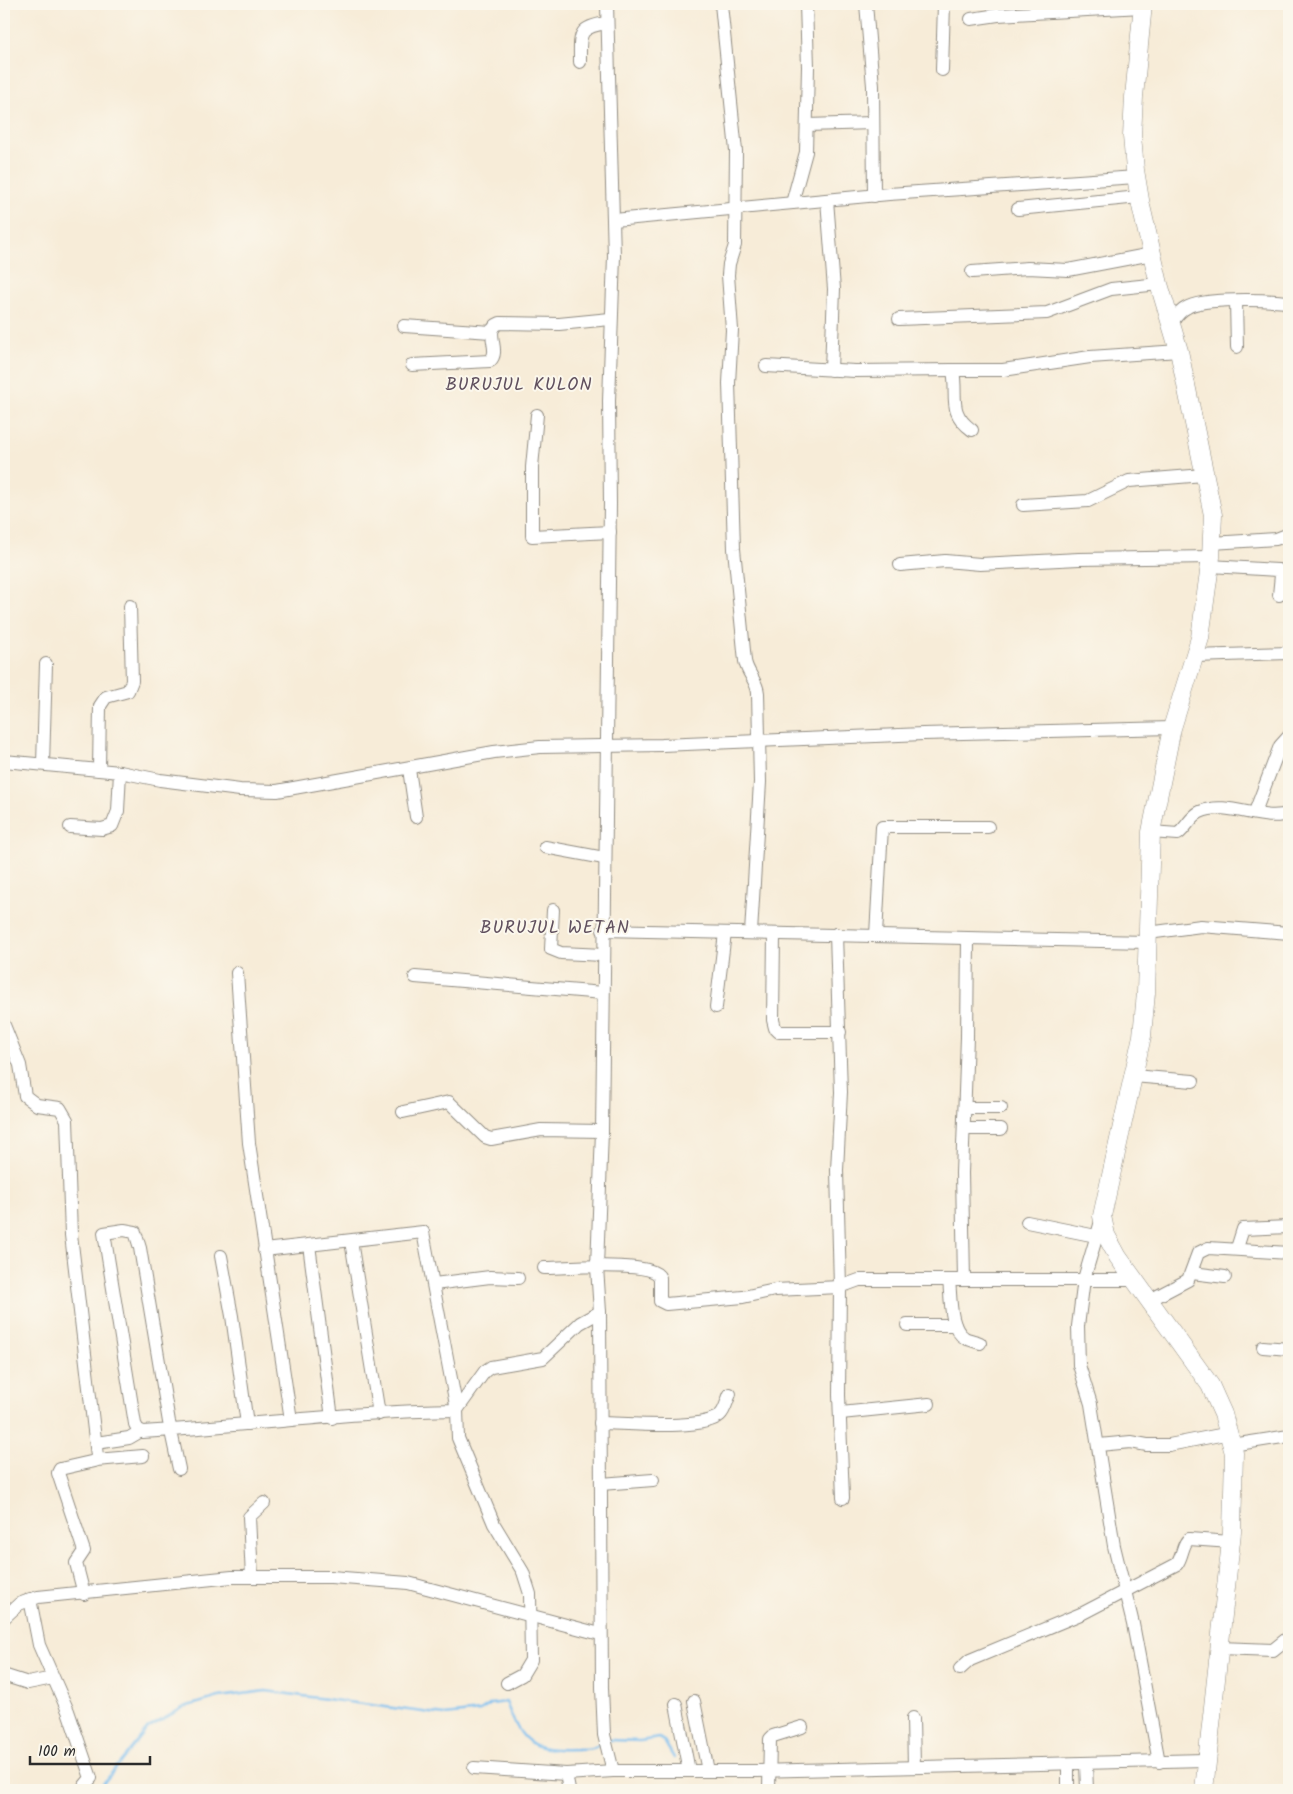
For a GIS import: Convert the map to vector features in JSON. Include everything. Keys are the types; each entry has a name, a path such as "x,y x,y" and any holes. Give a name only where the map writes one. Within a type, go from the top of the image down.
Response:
{"highway":[{"path":"1142,6 1135,72 1132,136 1136,177 1159,284 1172,322 1179,351 1213,515 1211,556 1200,638 1172,728 1151,832 1144,1016 1134,1076 1102,1216 1111,1247 1210,1384 1231,1439 1235,1466 1231,1542 1205,1760 1204,1790"}],"street":[{"path":"606,4 614,220 610,319 610,532 603,930 602,1131 597,1267 600,1312 600,1634 604,1735 613,1771"},
{"path":"721,4 734,114 736,245 729,264 728,275 732,330 729,382 734,549 747,673 758,689 760,782 751,933"},
{"path":"792,203 806,152 806,4"},
{"path":"866,4 874,123 874,196"},
{"path":"942,70 944,4"},
{"path":"971,19 998,15 1142,6"},
{"path":"580,62 581,37 584,29 590,25 607,23"},
{"path":"807,125 874,123"},
{"path":"614,220 874,196 1136,177"},
{"path":"1018,209 1139,197"},
{"path":"827,200 834,288 831,370"},
{"path":"972,272 1028,268 1068,270 1152,254"},
{"path":"899,319 1048,313 1111,289 1159,284"},
{"path":"1172,322 1187,306 1236,301 1288,302 1289,307"},
{"path":"1236,301 1237,347"},
{"path":"412,365 490,361 494,354 491,332 493,327 500,323 560,324 610,319"},
{"path":"404,326 491,332"},
{"path":"766,366 831,370 1002,370 1090,357 1179,351"},
{"path":"953,370 956,414 961,422 972,430"},
{"path":"537,415 532,467 532,536 610,532"},
{"path":"1023,505 1088,501 1129,481 1204,475"},
{"path":"1211,556 1289,534"},
{"path":"900,565 945,561 980,564 1079,559 1211,556 1278,570 1281,575 1279,595"},
{"path":"99,770 100,706 106,697 128,691 132,681 130,606"},
{"path":"1195,656 1289,653"},
{"path":"43,764 46,664"},
{"path":"4,761 120,772 160,780 240,790 277,791 409,769 494,752 531,748 574,745 606,747 924,734 1172,728"},
{"path":"1255,812 1280,746 1289,736"},
{"path":"409,769 416,816"},
{"path":"70,827 102,829 114,824 118,811 120,772"},
{"path":"1151,832 1178,834 1200,812 1211,809 1255,812 1278,816 1289,813"},
{"path":"876,935 882,827 988,827"},
{"path":"546,847 604,858"},
{"path":"554,910 551,949 561,953 603,955"},
{"path":"603,930 836,934 968,939 1148,938 1201,926 1289,934"},
{"path":"716,1007 725,933"},
{"path":"774,934 773,1020 776,1030 779,1032 840,1032"},
{"path":"836,934 841,1092 837,1170 843,1498"},
{"path":"964,1280 962,1173 966,1108 964,1084 968,1028 968,939"},
{"path":"237,973 249,1143 291,1420"},
{"path":"415,977 603,993"},
{"path":"4,1025 20,1065 25,1096 37,1104 60,1108 67,1120 71,1235 96,1443 96,1460"},
{"path":"1134,1076 1193,1081"},
{"path":"403,1112 449,1102 485,1137 491,1139 541,1130 602,1131"},
{"path":"966,1108 1000,1108"},
{"path":"965,1129 1001,1129"},
{"path":"1102,1216 1084,1278 1078,1326 1079,1360 1099,1445 1109,1520 1125,1590 1159,1762"},
{"path":"1026,1222 1096,1236"},
{"path":"1236,1248 1243,1229 1289,1227"},
{"path":"141,1431 135,1424 104,1233 124,1230 135,1232 140,1248 179,1468"},
{"path":"264,1250 423,1232 457,1410 459,1444 494,1524 527,1580 531,1600 531,1660 522,1675 507,1683"},
{"path":"351,1241 379,1414"},
{"path":"309,1244 332,1418"},
{"path":"1150,1300 1179,1287 1188,1280 1198,1253 1208,1248 1236,1248 1289,1253"},
{"path":"221,1256 232,1316 247,1424"},
{"path":"544,1268 626,1266 656,1272 660,1278 659,1297 662,1303 666,1304 743,1297 780,1290 840,1287 859,1280 1084,1278 1134,1280"},
{"path":"1192,1273 1225,1276"},
{"path":"434,1284 490,1277 518,1278"},
{"path":"949,1280 955,1325 963,1337 980,1343"},
{"path":"457,1410 485,1370 491,1367 543,1358 580,1323 600,1312"},
{"path":"907,1325 955,1325"},
{"path":"1262,1347 1289,1349"},
{"path":"600,1423 632,1422 666,1426 715,1418 722,1413 730,1394"},
{"path":"841,1412 929,1404"},
{"path":"96,1443 129,1438 141,1431 457,1410"},
{"path":"1099,1445 1131,1442 1147,1446 1169,1445 1209,1439 1289,1436"},
{"path":"84,1594 76,1563 84,1551 58,1472 60,1469 96,1460 143,1456"},
{"path":"600,1484 653,1480"},
{"path":"252,1577 249,1517 264,1503"},
{"path":"960,1669 970,1660 1066,1621 1177,1564 1182,1558 1186,1542 1190,1539 1231,1542"},
{"path":"4,1618 19,1604 30,1599 252,1577 331,1576 408,1583 600,1634"},
{"path":"30,1599 39,1645 68,1711 93,1783 81,1790"},
{"path":"1218,1648 1273,1650 1289,1637"},
{"path":"6,1676 28,1683 53,1678"},
{"path":"694,1701 708,1771"},
{"path":"676,1704 689,1771"},
{"path":"913,1718 914,1767"},
{"path":"769,1790 771,1737 802,1727"},
{"path":"474,1768 566,1774 613,1771 769,1770 1205,1760"},
{"path":"1086,1763 1087,1790"},
{"path":"1068,1764 1068,1790"},
{"path":"566,1774 569,1790"}],"waterway":[{"path":"98,1790 148,1728 184,1707 219,1697 266,1691 445,1715 480,1711 491,1704 506,1702 511,1716 522,1735 537,1746 558,1749 585,1749 602,1743"},
{"path":"610,1740 640,1741 659,1738 664,1741 674,1758"}],"district":[{"name":"BURUJUL KULON","path":"519,385"},
{"name":"BURUJUL WETAN","path":"555,928"}]}
